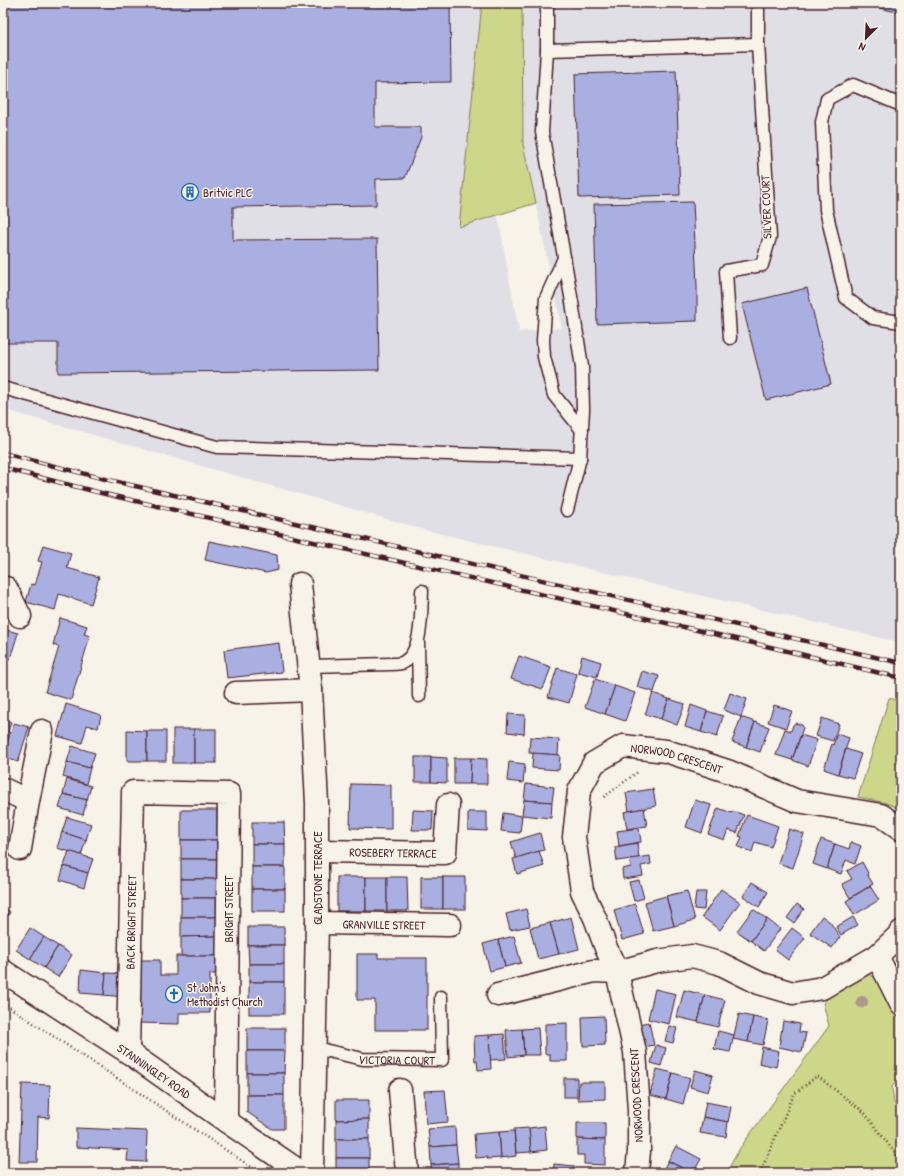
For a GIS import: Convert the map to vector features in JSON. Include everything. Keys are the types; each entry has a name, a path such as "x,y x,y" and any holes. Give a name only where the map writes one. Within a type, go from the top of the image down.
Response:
{"street":[{"name":"GLADSTONE TERRACE","path":"300,584 311,690 318,850 312,1173"},
{"path":"3,588 6,588 20,616"},
{"path":"236,693 311,690"},
{"path":"20,848 42,731"},
{"name":"NORWOOD CRESCENT","path":"637,1173 639,1151 639,1110 635,1052 617,972 595,918 582,891 574,837 579,790 594,764 622,746 666,751 730,772 797,801 881,815 901,829"},
{"path":"3,789 28,801"},
{"name":"BACK BRIGHT STREET","path":"128,1052 133,792"},
{"name":"BRIGHT STREET","path":"133,792 229,794 226,1121"},
{"name":"ROSEBERY TERRACE","path":"318,850 445,853 448,805"},
{"name":"GRANVILLE STREET","path":"317,923 450,926"},
{"path":"498,995 594,972 617,972 657,961 692,956 719,963 759,982 792,993 822,988 877,956 898,937 901,932"},
{"path":"877,956 901,1004"},
{"name":"STANNINGLEY ROAD","path":"3,972 128,1052 302,1173"},
{"path":"400,1090 407,1173"}],"lane":[{"path":"547,3 547,50 542,132 582,367 583,410 580,458 567,510"},
{"name":"SILVER COURT","path":"730,338 726,271 762,265 770,237 758,44 758,3"},
{"path":"547,50 758,44"},
{"path":"901,104 853,85 827,99 822,122 826,210 846,298 873,318 901,322"},
{"path":"564,258 546,298 543,340 544,357 554,395 582,430"},
{"path":"3,388 217,447 580,458"},
{"path":"419,696 418,642 422,591"},
{"path":"309,666 391,664 404,662 412,654 418,642"},
{"name":"VICTORIA COURT","path":"315,1048 363,1059 442,1060 441,997"}],"path":[{"path":"604,797 640,770"},
{"path":"3,1003 253,1169"},
{"path":"760,1173 794,1094 817,1076 864,1112 901,1161"}],"shaded area":[{"path":"3,3 482,3 474,85 519,332 562,328 523,144 522,3 901,3 901,643 429,531 3,409"}],"green space":[{"path":"482,3 522,3 523,144 536,203 459,227"},
{"path":"889,698 901,701 901,809 886,803 858,797"},
{"path":"867,973 879,980 887,989 901,1019 901,1075 892,1087 894,1103 901,1110 901,1173 726,1173 740,1148 829,1026 823,1003 848,976"}],"building":[{"name":"Britvic PLC","path":"3,3 450,3 451,82 375,83 375,127 421,127 421,137 405,178 376,179 376,205 233,207 233,240 377,239 379,370 58,373 58,343 3,343"},
{"path":"571,3 665,3 665,4 571,6"},
{"path":"860,3 901,3 901,13 875,7"},
{"path":"676,71 680,195 579,198 575,74"},
{"path":"693,202 697,321 597,324 594,204"},
{"path":"807,288 831,384 766,400 742,304"},
{"path":"209,541 277,555 278,570 266,573 205,560"},
{"path":"43,545 71,553 67,568 99,577 91,604 59,594 55,610 26,602 31,584 35,585 42,562 38,561"},
{"path":"60,618 87,626 84,634 90,636 71,700 45,692 59,647 53,645"},
{"path":"3,629 18,633 10,659 3,657"},
{"path":"279,643 282,672 227,678 224,650"},
{"path":"519,656 551,667 543,689 511,679"},
{"path":"582,656 601,662 597,677 578,672"},
{"path":"557,668 577,674 569,703 548,697"},
{"path":"642,671 659,676 654,692 637,687"},
{"path":"595,679 615,686 605,714 585,707"},
{"path":"615,686 635,693 625,721 605,714"},
{"path":"653,693 669,699 661,719 645,714"},
{"path":"730,693 747,699 741,717 724,710"},
{"path":"669,699 685,704 677,725 661,719"},
{"path":"66,704 101,715 98,728 87,725 82,743 57,736"},
{"path":"691,705 707,711 701,732 685,727"},
{"path":"774,705 792,711 786,728 768,722"},
{"path":"707,711 723,716 717,737 701,732"},
{"path":"508,714 525,715 524,734 507,732"},
{"path":"741,717 755,722 746,747 732,742"},
{"path":"822,718 839,724 833,741 816,736"},
{"path":"3,719 11,722 8,732 10,733 3,755"},
{"path":"755,722 769,727 760,752 746,747"},
{"path":"14,723 29,727 18,762 3,757"},
{"path":"795,723 802,725 803,728 792,760 776,755 785,729 791,731"},
{"path":"173,729 194,729 194,763 173,763"},
{"path":"194,729 216,729 216,763 194,763"},
{"path":"127,730 147,731 147,761 127,761"},
{"path":"147,731 166,731 166,761 147,761"},
{"path":"837,734 849,738 838,774 824,769 832,744 833,745"},
{"path":"801,735 817,740 808,766 792,760"},
{"path":"530,737 559,739 558,755 529,753"},
{"path":"72,746 95,753 90,768 67,762"},
{"path":"846,749 861,754 853,778 838,774"},
{"path":"533,753 560,755 559,770 532,768"},
{"path":"415,757 431,757 431,782 415,782"},
{"path":"431,757 447,758 447,783 431,782"},
{"path":"454,758 471,758 470,784 454,784"},
{"path":"471,758 487,759 487,784 470,784"},
{"path":"67,762 90,768 86,784 63,777"},
{"path":"509,762 525,764 523,783 507,781"},
{"path":"67,779 91,786 87,800 63,794"},
{"path":"351,784 391,785 391,829 350,828"},
{"path":"526,784 554,787 552,802 524,800"},
{"path":"653,789 656,806 629,811 626,793"},
{"path":"63,794 87,800 83,815 59,808"},
{"path":"524,800 552,802 551,818 522,815"},
{"path":"695,800 711,805 702,833 686,827"},
{"path":"644,808 647,826 627,829 624,812"},
{"path":"718,808 744,815 737,833 728,830 724,840 708,834"},
{"path":"181,810 217,810 217,840 181,840"},
{"path":"413,810 433,811 432,830 412,830"},
{"path":"468,812 487,812 487,831 468,830"},
{"path":"503,813 522,816 520,833 501,831"},
{"path":"747,815 778,826 771,847 755,842 752,852 738,847 742,837 739,836"},
{"path":"67,817 91,824 86,840 62,832"},
{"path":"252,822 284,822 285,844 252,844"},
{"path":"639,828 641,842 619,846 617,831"},
{"path":"789,829 804,834 793,868 778,863"},
{"path":"62,832 86,840 81,855 57,848"},
{"path":"540,833 544,850 516,858 511,842"},
{"path":"821,839 835,844 827,869 813,864"},
{"path":"181,840 217,840 218,859 181,859"},
{"path":"851,842 861,846 855,864 846,860 841,874 827,869 835,844 849,849"},
{"path":"637,843 639,858 617,861 615,847"},
{"path":"252,844 285,844 285,867 252,867"},
{"path":"69,851 93,859 88,873 64,866"},
{"path":"539,851 544,866 517,874 513,859"},
{"path":"650,856 651,864 641,866 643,876 623,879 622,869 631,867 630,859"},
{"path":"181,859 218,859 217,879 181,879"},
{"path":"862,862 873,884 850,898 842,884 852,879 847,871"},
{"path":"64,866 88,873 84,888 60,880"},
{"path":"252,867 285,867 285,889 252,889"},
{"path":"337,877 366,877 366,911 337,911"},
{"path":"366,877 387,877 387,911 366,911"},
{"path":"387,877 407,877 408,911 387,911"},
{"path":"421,877 443,877 443,909 421,909"},
{"path":"443,877 465,877 465,909 443,909"},
{"path":"181,879 217,879 217,898 181,898"},
{"path":"639,880 644,898 634,901 629,882"},
{"path":"752,882 768,892 759,907 743,896"},
{"path":"870,886 879,900 854,915 846,901"},
{"path":"252,889 285,889 285,911 252,911"},
{"path":"721,889 740,902 720,930 702,917"},
{"path":"687,891 695,920 674,926 666,896"},
{"path":"696,892 706,892 704,910 694,909"},
{"path":"666,896 674,926 653,931 645,902"},
{"path":"181,898 217,898 217,917 181,917"},
{"path":"635,904 644,934 622,940 614,910"},
{"path":"797,904 804,909 794,923 787,918"},
{"path":"3,907 10,912 3,923"},
{"path":"526,909 530,926 510,930 506,914"},
{"path":"753,909 767,919 751,941 737,931"},
{"path":"822,916 830,922 840,937 832,948 810,933"},
{"path":"181,917 217,917 217,936 181,937"},
{"path":"571,917 579,949 559,954 550,923"},
{"path":"853,917 858,925 841,935 836,927"},
{"path":"767,919 780,929 764,951 751,941"},
{"path":"550,923 559,954 538,959 530,928"},
{"path":"248,927 284,927 284,945 248,945"},
{"path":"30,928 44,937 30,959 16,950"},
{"path":"792,928 805,938 788,960 775,950"},
{"path":"217,936 217,956 181,956 181,937"},
{"path":"514,936 521,963 505,967 498,940"},
{"path":"44,937 58,946 44,968 30,959"},
{"path":"498,940 505,967 490,971 483,944"},
{"path":"248,945 284,945 284,964 249,964"},
{"path":"58,946 72,955 58,977 44,968"},
{"path":"357,954 378,954 378,958 427,958 427,1030 375,1030 375,1000 357,1000"},
{"name":"St John's Methodist Church","path":"176,956 217,956 217,974 210,974 210,1013 179,1013 179,1024 137,1023 137,960 160,960 160,975 176,975"},
{"path":"249,964 284,964 284,982 249,982"},
{"path":"81,970 106,973 104,995 80,993"},
{"path":"106,973 126,974 124,997 104,995"},
{"path":"249,982 284,982 284,1014 249,1014"},
{"path":"655,989 676,994 669,1024 648,1019"},
{"path":"684,990 705,995 698,1022 677,1017"},
{"path":"705,995 725,1000 718,1027 698,1022"},
{"path":"739,1014 753,1017 748,1042 733,1039"},
{"path":"604,1016 605,1045 583,1046 582,1017"},
{"path":"753,1017 768,1020 763,1045 748,1042"},
{"path":"783,1021 800,1024 799,1032 806,1033 802,1052 779,1047"},
{"path":"649,1022 654,1045 644,1047 638,1024"},
{"path":"567,1023 567,1061 550,1061 550,1054 545,1054 545,1024"},
{"path":"669,1026 677,1028 673,1043 665,1041"},
{"path":"247,1028 285,1028 285,1051 247,1051"},
{"path":"538,1028 540,1055 524,1055 522,1029"},
{"path":"522,1029 524,1055 508,1057 506,1030"},
{"path":"718,1031 734,1035 730,1052 714,1049"},
{"path":"504,1034 506,1059 490,1060 489,1035"},
{"path":"489,1035 491,1069 478,1070 477,1061 475,1061 474,1036"},
{"path":"656,1045 666,1048 661,1066 651,1063"},
{"path":"762,1047 779,1051 776,1067 759,1063"},
{"path":"247,1051 285,1051 284,1073 247,1073"},
{"path":"657,1069 673,1073 666,1099 650,1095"},
{"path":"695,1070 713,1075 708,1092 690,1087"},
{"path":"247,1073 284,1073 284,1095 247,1095"},
{"path":"673,1073 690,1078 683,1104 666,1099"},
{"path":"564,1078 577,1078 577,1097 564,1097"},
{"path":"579,1082 605,1082 605,1099 578,1100"},
{"path":"22,1084 50,1085 49,1118 38,1117 37,1162 19,1162"},
{"path":"445,1090 448,1122 426,1124 424,1091"},
{"path":"247,1095 284,1095 284,1129 272,1129 247,1112"},
{"path":"336,1100 369,1100 369,1119 336,1120"},
{"path":"706,1102 731,1107 728,1122 703,1117"},
{"path":"703,1117 728,1122 726,1137 700,1133"},
{"path":"369,1119 369,1139 336,1139 336,1120"},
{"path":"577,1123 605,1123 605,1140 577,1139"},
{"path":"545,1126 547,1150 531,1152 529,1128"},
{"path":"455,1127 456,1145 430,1147 428,1129"},
{"path":"76,1128 147,1131 146,1162 127,1161 128,1150 76,1147"},
{"path":"529,1128 531,1152 516,1153 514,1129"},
{"path":"514,1131 516,1156 501,1158 499,1132"},
{"path":"499,1132 501,1158 476,1158 474,1134"},
{"path":"336,1139 369,1139 369,1158 336,1158"},
{"path":"577,1139 605,1140 605,1165 584,1164 584,1155 577,1155"},
{"path":"456,1145 458,1163 431,1165 430,1147"},
{"path":"676,1146 701,1159 693,1173 668,1161"},
{"path":"336,1158 369,1158 369,1173 344,1173 336,1168"},
{"path":"668,1161 692,1173 661,1173"},
{"path":"458,1163 458,1173 432,1173 431,1165"},
{"path":"554,1164 574,1166 573,1173 553,1173"}],"railway":[{"path":"3,453 109,480 901,663"},
{"path":"3,468 105,494 901,678"}],"place":[{"name":"Britvic PLC","path":"190,192"},
{"name":"St John's Methodist Church","path":"174,994"}]}
